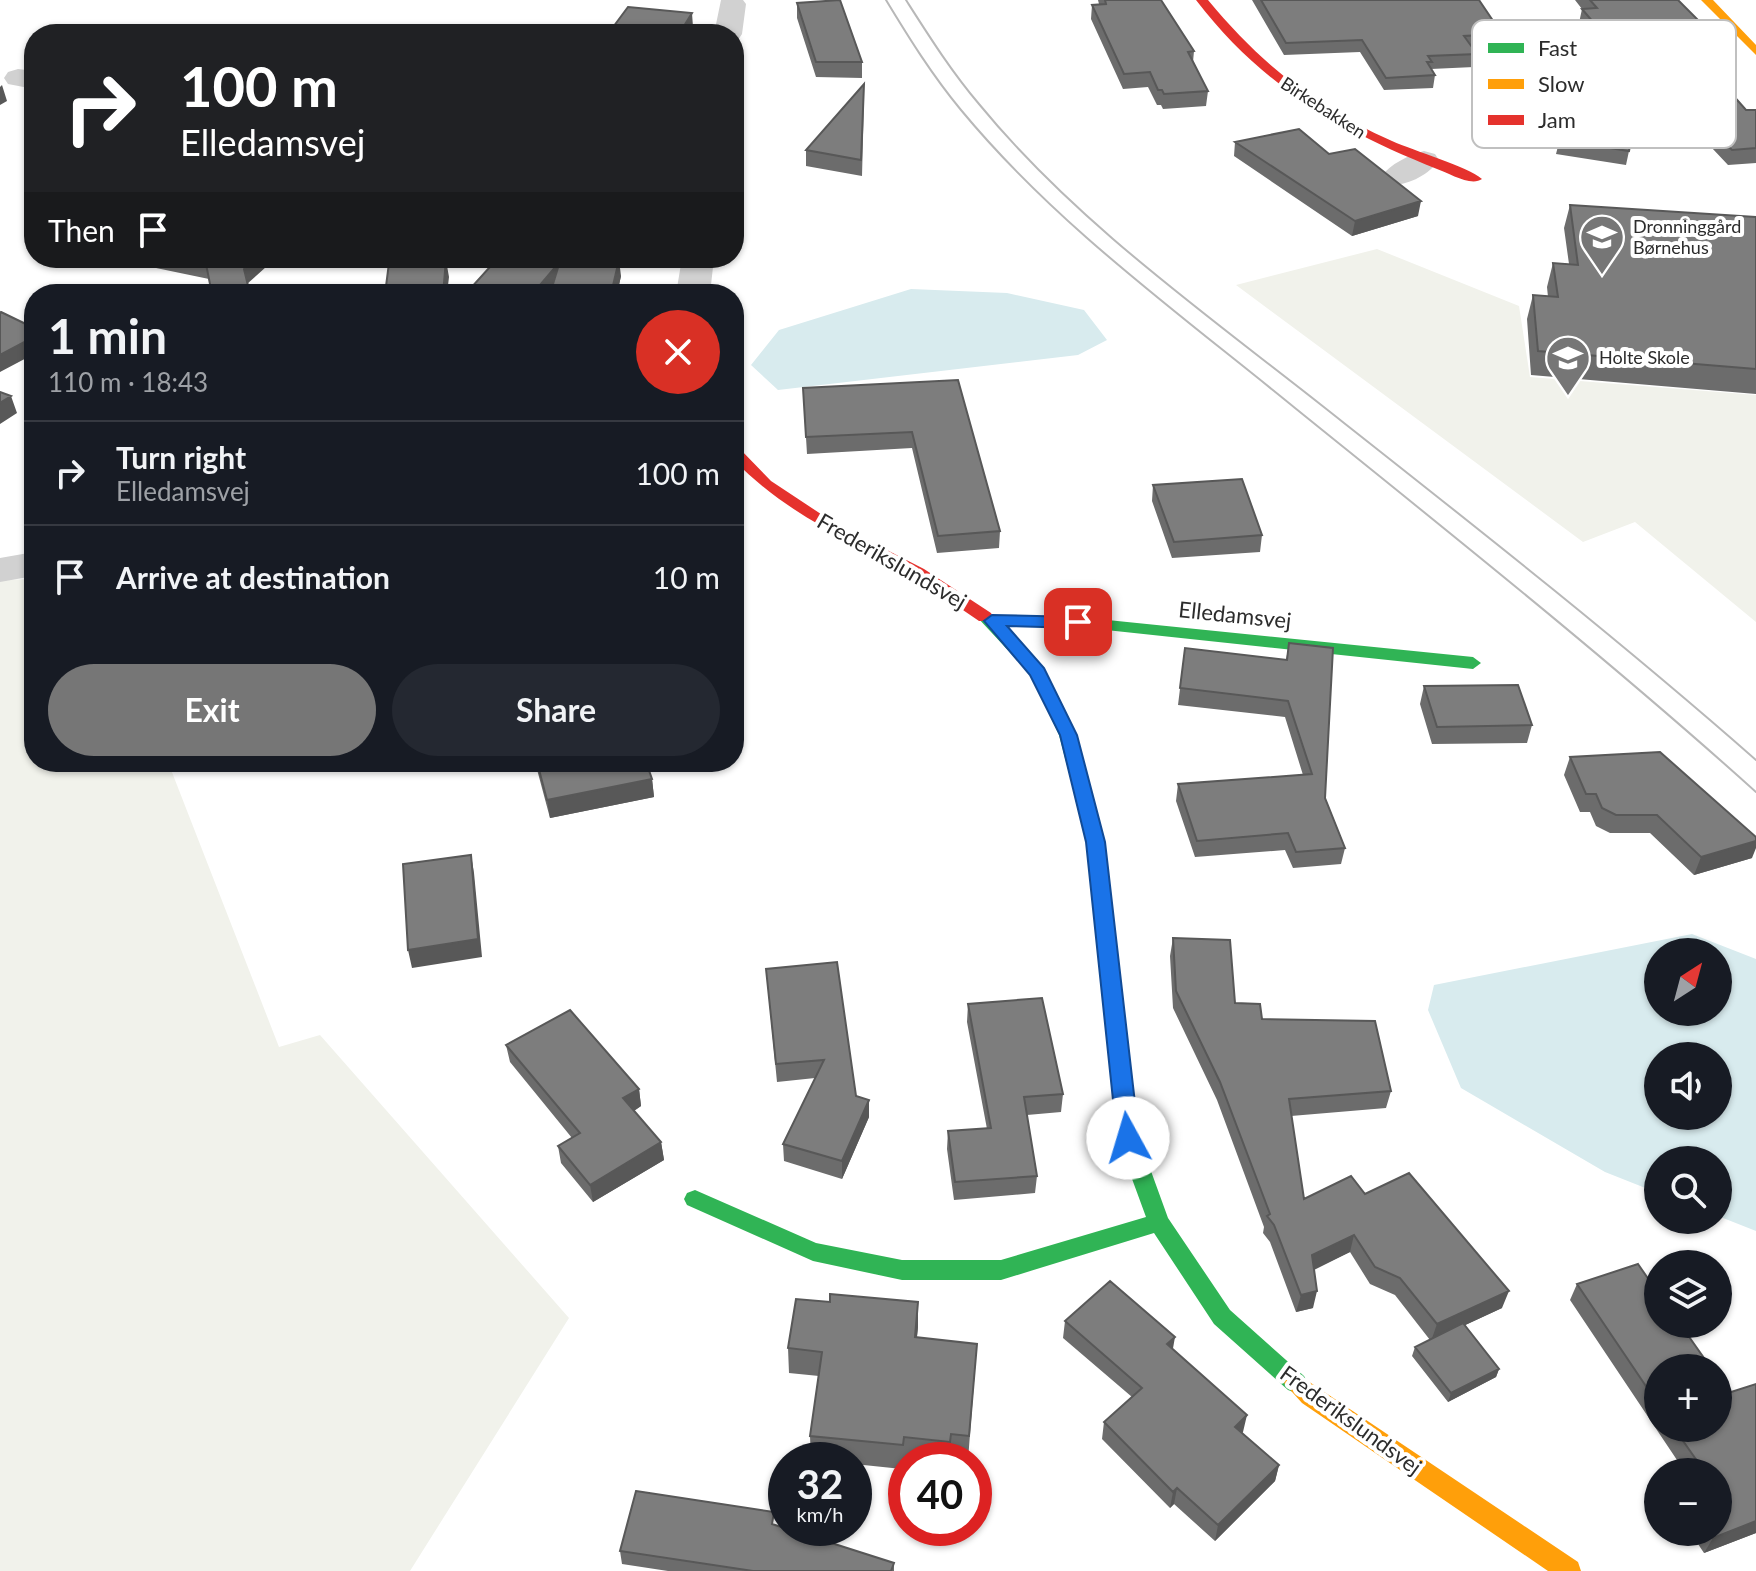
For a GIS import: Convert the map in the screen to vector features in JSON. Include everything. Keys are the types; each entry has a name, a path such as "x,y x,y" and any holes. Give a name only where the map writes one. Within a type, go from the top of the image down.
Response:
{"street":[{"name":"Birkebakken","path":"1202,0 1249,54 1291,91 1381,144 1476,179"},
{"path":"1707,0 1726,20"},
{"path":"729,24 732,4"},
{"path":"1736,31 1756,52"},
{"path":"1396,177 1424,160"},
{"name":"Frederikslundsvej","path":"744,461 766,484 830,527 918,573 992,621 1038,672 1068,735 1096,842 1128,1138 1159,1222 1222,1317 1310,1396 1569,1571"},
{"path":"0,570 24,566"},
{"name":"Elledamsvej","path":"992,621 1078,622 1473,663"},
{"path":"695,1199 813,1252 902,1270 1001,1270 1159,1222"}],"shaded area":[{"name":"Holte Skole","path":"1377,249 1519,306 1530,377 1756,395 1756,622 1635,522 1583,542 1236,285"},
{"path":"911,289 1007,293 1084,310 1107,340 1078,355 778,390 751,365 779,330"},
{"path":"24,579 24,772 172,772 279,1047 320,1035 569,1318 410,1571 0,1571 0,580"},
{"path":"1692,934 1702,938 1672,938"},
{"path":"1644,943 1644,1026 1732,1026 1732,950 1756,959 1756,1231 1732,1222 1732,1146 1644,1146 1644,1187 1605,1172 1461,1088 1428,1010 1434,985"}],"building":[{"path":"840,0 862,62 816,62 797,3"},
{"path":"1105,0 1161,0 1194,51 1188,52 1208,91 1164,94 1158,90 1150,72 1124,74 1092,5 1106,4"},
{"path":"1261,0 1479,0 1493,20 1472,20 1472,36 1464,36 1472,47 1472,54 1428,56 1432,62 1427,62 1435,75 1386,78 1362,40 1286,43"},
{"path":"1590,0 1678,0 1698,20 1591,20 1582,9 1597,8"},
{"path":"628,7 692,13 685,24 615,24"},
{"path":"864,84 861,160 806,150"},
{"path":"1736,99 1746,110 1756,110 1756,148 1732,150 1730,148 1736,148"},
{"path":"1299,129 1329,154 1355,149 1421,201 1355,221 1235,142"},
{"path":"1570,205 1756,217 1756,369 1538,351 1533,295 1558,297 1553,263 1578,265"},
{"path":"207,268 245,268 248,284 210,284"},
{"path":"388,268 445,268 444,284 386,284"},
{"path":"489,268 555,268 541,284 474,284"},
{"path":"558,268 617,268 613,284 553,284"},
{"path":"0,313 24,323 24,342 0,355"},
{"path":"958,380 1000,531 938,536 912,432 806,437 803,388"},
{"path":"0,392 11,396 0,403"},
{"path":"1242,479 1262,535 1174,542 1153,485"},
{"path":"1289,643 1333,648 1325,798 1345,848 1296,852 1288,833 1197,841 1178,784 1312,774 1288,701 1180,688 1185,648 1287,660"},
{"path":"1518,685 1532,725 1437,727 1424,686"},
{"path":"1660,752 1756,837 1756,841 1701,857 1657,815 1616,815 1602,808 1596,794 1586,794 1570,757"},
{"path":"540,772 650,772 652,779 547,800"},
{"path":"471,855 478,939 408,950 403,864"},
{"path":"1173,938 1230,940 1235,1003 1260,1004 1262,1019 1375,1021 1391,1091 1289,1099 1304,1199 1351,1176 1365,1194 1409,1173 1509,1291 1437,1324 1400,1278 1375,1267 1354,1235 1312,1255 1317,1291 1301,1295 1274,1225 1267,1216 1270,1214 1220,1082 1176,991"},
{"path":"837,962 856,1096 869,1100 842,1161 783,1144 824,1060 776,1064 766,969"},
{"path":"1042,998 1063,1094 1024,1097 1037,1176 955,1182 948,1131 991,1128 968,1004"},
{"path":"570,1010 639,1089 623,1098 661,1142 590,1185 558,1146 580,1133 506,1045"},
{"path":"1638,1264 1644,1273 1644,1338 1690,1338 1701,1354 1644,1354 1644,1383 1577,1284"},
{"path":"1110,1281 1175,1337 1167,1344 1247,1415 1235,1427 1279,1465 1218,1525 1177,1488 1173,1492 1104,1422 1142,1388 1065,1321"},
{"path":"830,1294 918,1302 915,1337 977,1344 969,1436 951,1434 950,1442 904,1437 903,1442 888,1444 810,1436 822,1352 788,1348 796,1299 830,1302"},
{"path":"1463,1323 1499,1369 1451,1393 1415,1347"},
{"path":"1756,1384 1756,1521 1732,1530 1732,1458 1695,1458 1684,1442 1732,1442 1732,1392"},
{"path":"636,1491 768,1511 768,1546 841,1546 894,1563 891,1571 753,1571 620,1551"}],"tram line":[{"path":"886,0 961,110 998,152 1078,230 1528,597 1756,792"},
{"path":"906,0 979,104 1056,187 1098,225 1185,299 1540,579 1756,760"}],"traffic: fast":[{"path":"985,617 1038,672 1068,735 1096,842 1128,1138 1159,1222 1222,1317 1296,1383"},
{"path":"992,621 1078,622 1473,663"},
{"path":"695,1199 813,1252 902,1270 1001,1270 1159,1222"}],"traffic: slow":[{"path":"1707,0 1726,20"},
{"path":"1736,31 1756,52"},
{"path":"1296,1383 1310,1396 1569,1571"}],"traffic: jam":[{"path":"1202,0 1251,56 1302,96 1386,143 1476,179"},
{"path":"744,461 766,484 830,527 918,573 985,617"}],"place":[{"name":"Dronninggård Børnehus","path":"1602,276"},
{"name":"Holte Skole","path":"1568,397"}],"route":[{"path":"1078,622 992,621 1038,672 1068,735 1096,842 1128,1138"}]}
